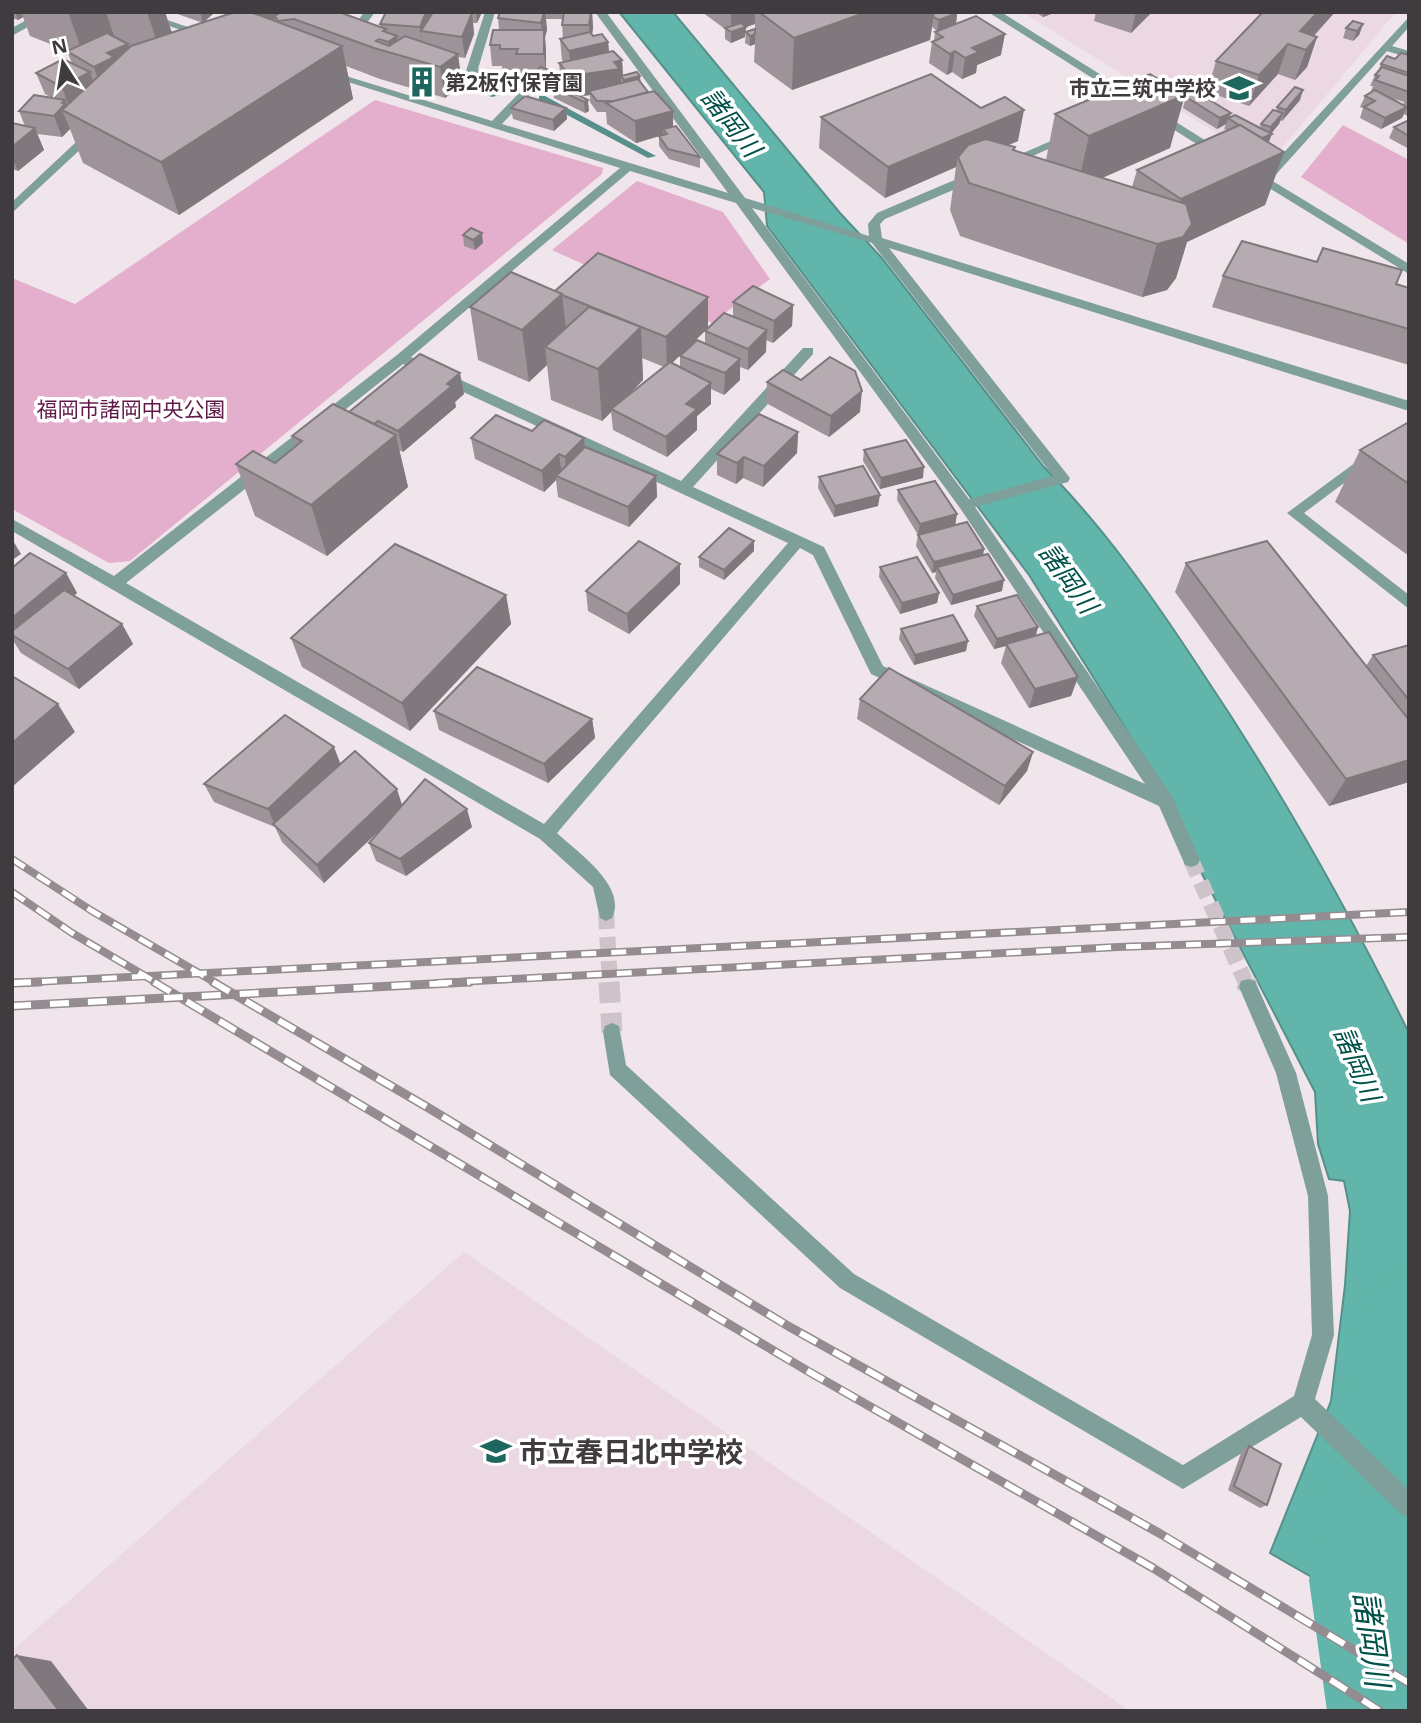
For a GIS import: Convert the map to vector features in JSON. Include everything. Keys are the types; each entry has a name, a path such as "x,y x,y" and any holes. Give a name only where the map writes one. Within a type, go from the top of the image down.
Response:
{"street":[{"path":"12,33 49,12"},
{"path":"132,12 212,34"},
{"path":"334,21 357,29 370,12"},
{"path":"490,12 472,71 527,91 494,125"},
{"path":"600,12 750,206 965,504 1166,801 1191,860"},
{"path":"993,12 1409,270"},
{"path":"1264,181 1409,20"},
{"path":"1385,47 1409,55"},
{"path":"315,70 630,165 750,206 870,239 1409,406"},
{"path":"1130,110 1143,105"},
{"path":"12,209 102,124"},
{"path":"870,239 874,224 881,216 1080,131"},
{"path":"115,584 402,358 630,165"},
{"path":"870,239 1063,478 968,504"},
{"path":"683,488 808,351"},
{"path":"402,358 819,551 877,670 1166,801"},
{"path":"1377,451 1294,513 1409,603"},
{"path":"12,523 546,834 601,884 606,913"},
{"path":"546,834 798,541"},
{"path":"612,1032 617,1069 847,1281 1183,1478 1303,1403 1323,1335 1318,1196 1286,1073 1248,987"},
{"path":"1303,1403 1409,1506"}],"shaded area":[{"name":"市立三筑中学校","path":"1022,12 1396,12 1268,165"},
{"name":"市立春日北中学校","path":"464,1252 1130,1711 12,1711 12,1651"}],"green space":[{"name":"福岡市諸岡中央公園","path":"375,100 603,168 602,174 130,561 109,563 12,509 12,278 75,304"},
{"path":"1343,125 1409,160 1409,244 1301,177"},
{"path":"637,181 723,212 770,279 712,323 552,250"}],"water":[{"path":"619,12 673,12 840,213 881,257 1044,467 1108,539 1165,616 1257,757 1336,893 1409,1033 1409,1633 1270,1553 1331,1401 1345,1285 1350,1211 1344,1181 1329,1179 1318,1144 1315,1092 1132,739 1029,575 767,226 764,192"}],"building":[{"path":"235,12 251,12 342,46 161,162 62,110 131,46"},
{"path":"281,12 339,12 386,29 383,31 397,36 388,42 379,39 376,41 389,46 405,36 458,54 440,67 374,48 294,19 278,21 275,16"},
{"path":"386,12 426,12 420,27 380,24"},
{"path":"433,12 472,13 462,37 421,31"},
{"path":"500,12 544,12 541,23 498,18"},
{"path":"564,12 591,12 589,25 562,25"},
{"path":"759,12 867,12 794,38"},
{"path":"934,12 957,13 939,20 933,17"},
{"path":"1263,12 1318,12 1300,31 1317,37 1306,50 1288,44 1259,75 1216,61"},
{"path":"976,16 1005,34 972,48 979,52 965,58 955,51 950,54 932,42 943,37 935,32"},
{"path":"1353,21 1363,24 1357,31 1346,28"},
{"path":"741,23 746,27 731,32 725,28"},
{"path":"755,29 755,34 750,36 746,32"},
{"path":"493,30 544,30 544,54 516,54 518,49 500,49 500,45 490,45"},
{"path":"590,32 593,36 602,34 608,42 569,51 560,39"},
{"path":"107,33 128,44 107,53 114,57 94,67 67,51"},
{"path":"613,51 622,60 614,62 620,69 570,76 559,63"},
{"path":"1401,53 1409,55 1409,73 1381,64 1387,56 1395,59"},
{"path":"63,59 90,72 62,87 36,73"},
{"path":"541,67 552,71 546,76 535,72"},
{"path":"1382,67 1409,76 1409,92 1375,80 1379,76 1375,75"},
{"path":"637,72 640,76 624,80 621,76"},
{"path":"931,74 981,108 1005,97 1024,110 888,167 821,117"},
{"path":"1150,74 1185,95 1089,136 1055,114"},
{"path":"638,79 648,92 615,101 597,101 589,91"},
{"path":"557,85 588,100 584,102 553,87"},
{"path":"1295,87 1303,90 1286,110 1277,107"},
{"path":"1375,90 1407,107 1385,118 1364,107 1375,101 1365,96"},
{"path":"654,91 673,111 635,121 606,103"},
{"path":"1197,92 1231,113 1220,118 1186,97"},
{"path":"34,95 65,100 62,103 65,104 54,116 19,111"},
{"path":"525,96 566,108 553,120 511,108"},
{"path":"1273,110 1283,113 1271,127 1261,124"},
{"path":"1235,115 1272,134 1262,138 1228,118"},
{"path":"1409,120 1409,136 1394,127"},
{"path":"12,123 35,128 12,147"},
{"path":"1240,125 1284,152 1181,199 1137,170"},
{"path":"676,126 700,157 668,149 659,136 667,134 663,129"},
{"path":"986,139 1015,147 1013,150 1186,204 1192,224 1183,237 1157,244 969,183 958,157 968,145"},
{"path":"471,228 482,233 473,240 463,235"},
{"path":"1242,241 1317,262 1323,248 1402,270 1396,284 1409,288 1409,329 1223,276"},
{"path":"598,253 708,297 666,337 555,291"},
{"path":"511,272 562,294 522,330 470,307"},
{"path":"753,286 793,305 774,321 733,302"},
{"path":"589,307 641,327 598,369 545,347"},
{"path":"724,313 767,330 748,349 705,331"},
{"path":"697,340 740,359 725,373 680,356"},
{"path":"420,354 460,373 447,384 452,386 398,431 378,421 374,424 349,412"},
{"path":"830,357 855,371 862,391 831,416 767,382 783,370 801,380"},
{"path":"670,362 711,383 686,404 697,409 666,437 611,409"},
{"path":"333,404 396,435 311,505 236,464 253,451 275,463 302,441 292,436"},
{"path":"759,414 798,432 764,466 744,457 737,463 717,454"},
{"path":"496,415 532,431 544,420 584,438 565,457 559,454 542,471 471,438"},
{"path":"1409,422 1409,484 1360,450"},
{"path":"906,440 924,467 881,478 864,450"},
{"path":"585,447 656,476 628,507 556,476"},
{"path":"863,466 880,495 835,506 819,477"},
{"path":"935,481 957,514 920,524 898,490"},
{"path":"967,522 984,549 934,562 918,535"},
{"path":"729,528 754,541 724,570 699,557"},
{"path":"639,541 680,564 627,614 586,591"},
{"path":"1267,541 1409,720 1409,760 1346,779 1186,563"},
{"path":"395,544 506,595 402,703 291,638"},
{"path":"30,553 66,573 12,618 12,568"},
{"path":"988,554 1004,580 953,595 937,567"},
{"path":"917,557 939,593 902,603 880,567"},
{"path":"64,590 122,624 68,669 12,635 12,631"},
{"path":"1017,595 1038,627 997,639 977,606"},
{"path":"953,615 968,641 915,655 901,629"},
{"path":"1049,632 1078,677 1035,689 1006,644"},
{"path":"1409,645 1409,700 1373,655"},
{"path":"477,667 592,719 544,764 434,711"},
{"path":"889,668 1033,752 1005,786 860,699"},
{"path":"12,676 58,704 12,743"},
{"path":"285,715 334,747 268,809 204,784"},
{"path":"355,751 397,789 317,865 273,824"},
{"path":"425,779 467,809 400,859 369,843"},
{"path":"1249,1446 1281,1464 1267,1505 1234,1486"},
{"path":"17,1655 59,1711 12,1711 12,1660"}],"waterway":[{"path":"444,75 495,95"},
{"path":"542,98 651,156"},
{"name":"諸岡川","path":"1384,1711 1364,1580 1409,1320"}],"tunnel":[{"path":"1191,860 1246,983"},
{"path":"606,913 610,983"},
{"path":"609,982 612,1032"},
{"path":"1246,982 1248,987"}],"railway":[{"path":"12,859 92,911 200,973"},
{"path":"12,892 72,933 145,976"},
{"path":"200,973 1409,912"},
{"path":"437,983 1118,947 1409,937"},
{"path":"145,976 200,973"},
{"path":"200,973 216,983"},
{"path":"40,982 12,983 145,976"},
{"path":"145,976 157,983"},
{"path":"154,982 180,997"},
{"path":"213,982 234,994"},
{"path":"234,994 470,982"},
{"path":"180,997 234,994"},
{"path":"234,994 427,1107 788,1326 1159,1533 1409,1683"},
{"path":"12,1006 180,997"},
{"path":"180,997 806,1370 1153,1568 1380,1711"}],"place":[{"name":"第2板付保育園","path":"422,82"},
{"name":"市立三筑中学校","path":"1239,88"},
{"name":"市立春日北中学校","path":"496,1451"}]}
